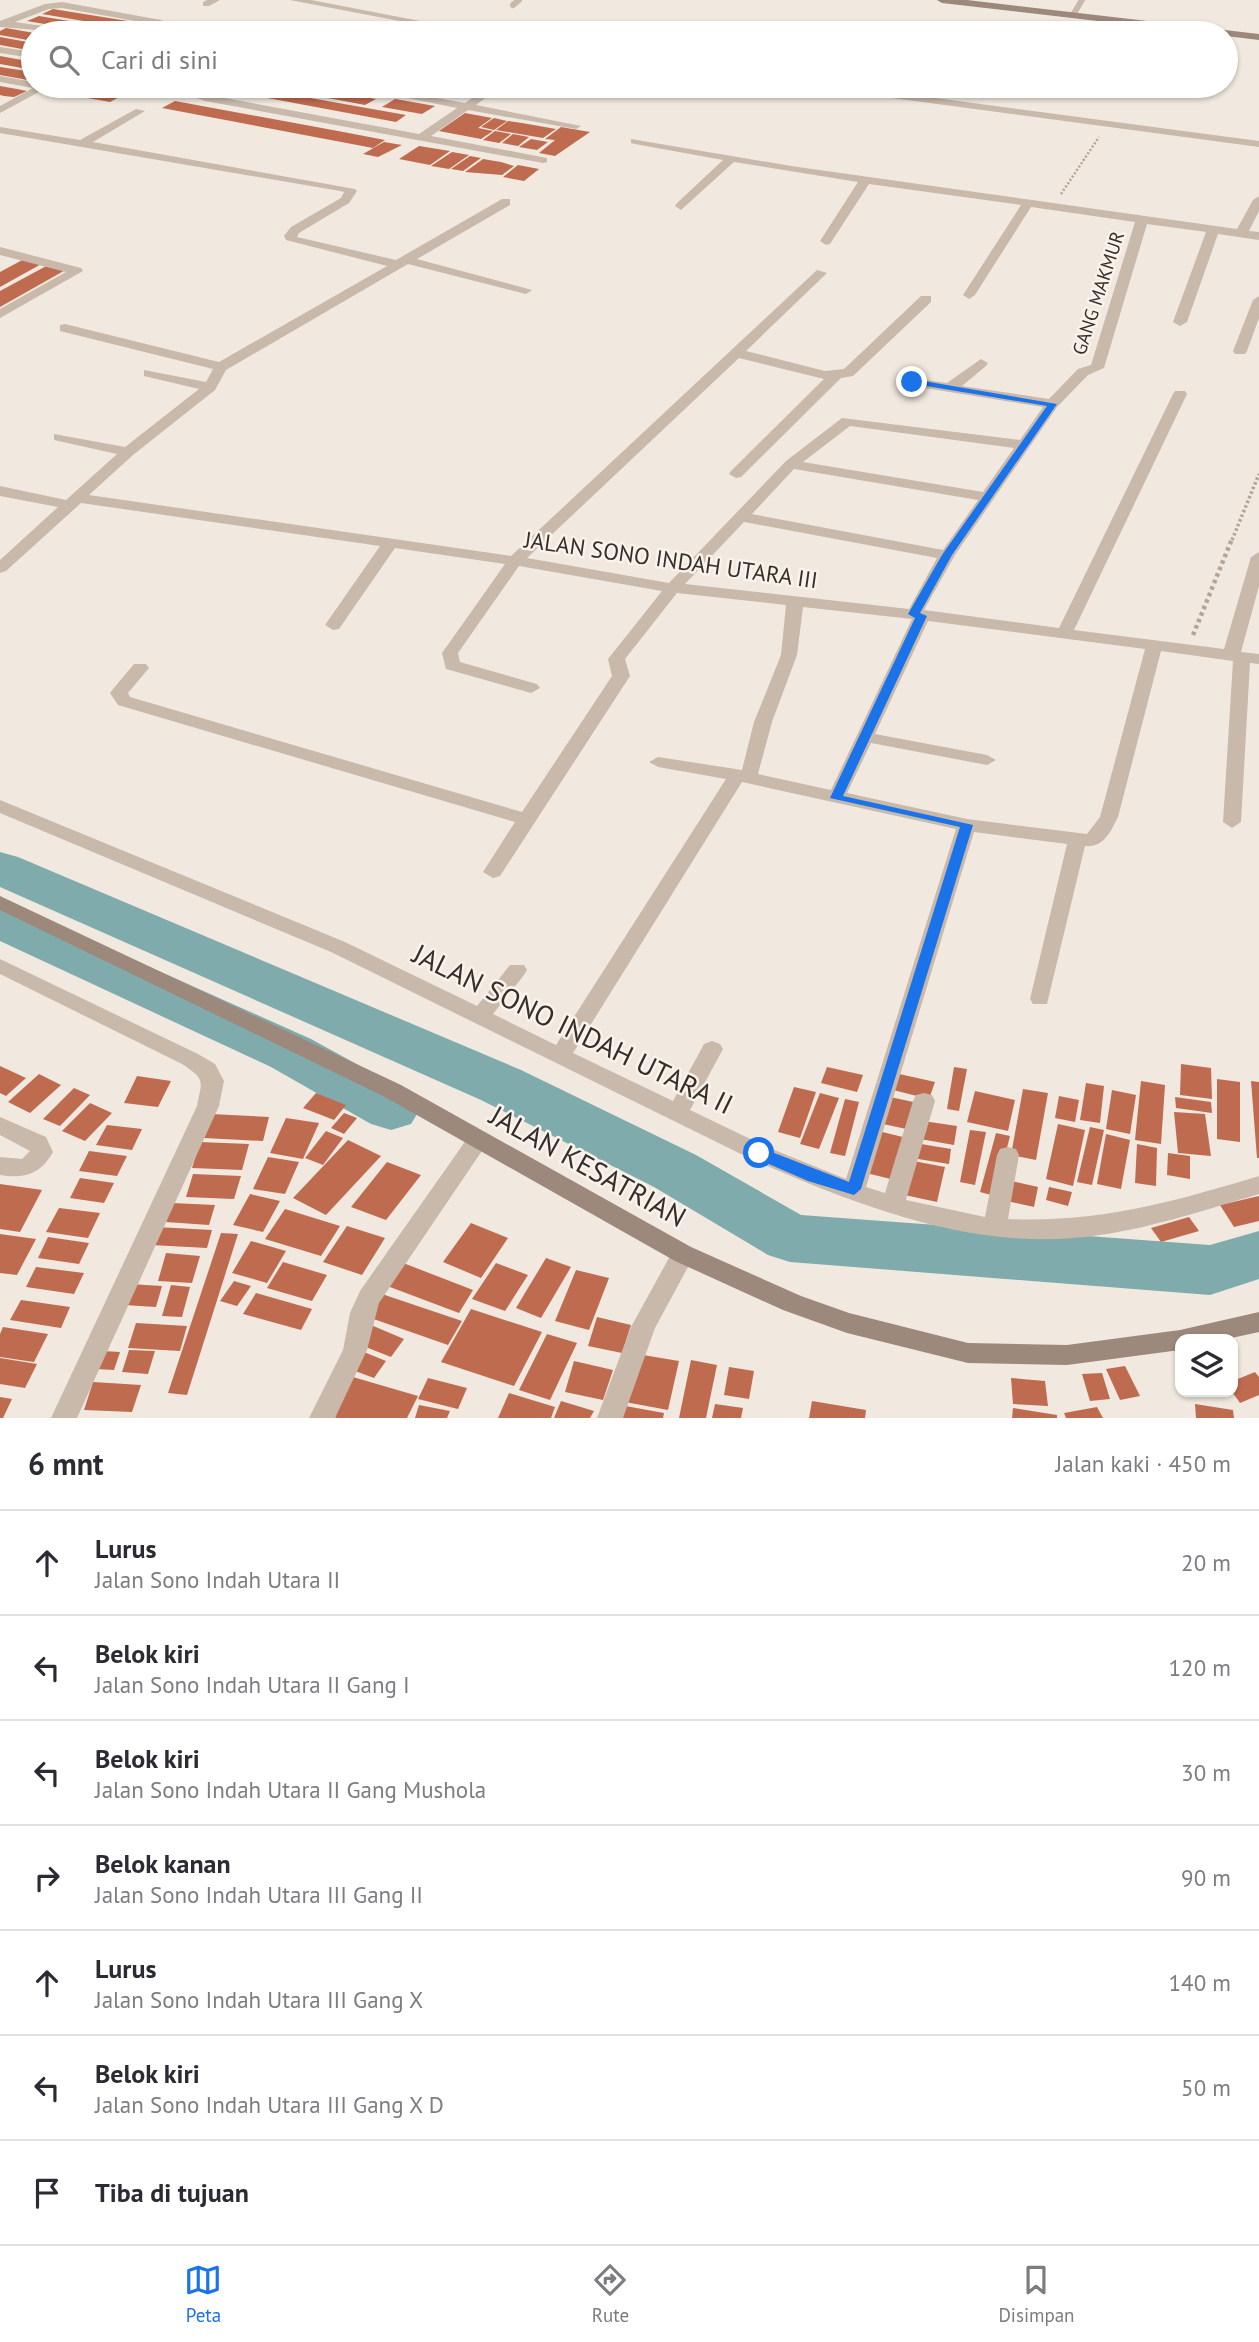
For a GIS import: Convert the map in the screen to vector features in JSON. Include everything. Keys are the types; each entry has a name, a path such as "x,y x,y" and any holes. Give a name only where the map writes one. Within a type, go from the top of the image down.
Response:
{"street":[{"path":"295,0 411,21"},
{"path":"942,0 1124,21"},
{"path":"1,24 22,14 62,5 150,21"},
{"path":"0,11 22,14"},
{"path":"1,24 21,27"},
{"path":"1238,35 1259,37"},
{"path":"0,50 21,53"},
{"path":"0,79 21,83"},
{"path":"0,110 21,98"},
{"path":"205,98 543,160"},
{"path":"422,98 576,126"},
{"path":"463,105 470,98"},
{"path":"416,136 475,98"},
{"path":"914,98 1259,144"},
{"path":"82,144 140,111"},
{"path":"0,130 343,188 351,191 345,200 295,230 290,236 292,240 526,290"},
{"path":"635,141 730,160 1259,236"},
{"path":"681,206 730,160"},
{"path":"826,241 865,180"},
{"path":"1241,234 1259,200"},
{"path":"0,568 128,452 210,387 221,367 506,202"},
{"path":"969,295 1028,203"},
{"name":"GANG MAKMUR","path":"1052,404 1083,372 1097,368 1142,219"},
{"path":"1180,322 1213,230"},
{"path":"0,251 77,271 0,314"},
{"path":"0,263 16,254"},
{"path":"531,688 461,669 449,660 450,653 515,561 821,273"},
{"path":"736,353 836,375 848,373 926,299"},
{"path":"1240,351 1259,300"},
{"path":"65,328 221,367"},
{"path":"950,388 981,363"},
{"path":"149,373 210,387"},
{"path":"736,474 836,375"},
{"path":"836,798 947,555 1052,404 912,382"},
{"path":"1064,634 1180,394"},
{"path":"493,872 621,676 616,659 673,588 791,464 847,421 1025,445"},
{"path":"60,437 128,452"},
{"path":"791,464 988,497"},
{"name":"JALAN SONO INDAH UTARA III","path":"0,491 515,561 673,588 918,615 1244,657"},
{"path":"743,517 947,555"},
{"path":"333,625 390,544"},
{"path":"1232,822 1244,657 1259,557"},
{"path":"561,1054 742,776 752,769 763,722 787,663 795,603"},
{"path":"658,762 742,776 967,825 1091,841 1100,834 1109,817 1154,646"},
{"path":"141,668 119,693 124,701 526,819"},
{"path":"865,737 987,760"},
{"name":"JALAN SONO INDAH UTARA II","path":"0,806 338,947 813,1177 914,1211 995,1227 1046,1230 1126,1222 1259,1185"},
{"path":"854,1189 967,825"},
{"path":"1040,999 1077,841"},
{"name":"JALAN KESATRIAN","path":"0,902 393,1091 682,1254 792,1303 847,1323 968,1353 1067,1355 1175,1341"},
{"path":"0,966 190,1059 207,1070 214,1082 208,1106 64,1418"},
{"path":"481,1015 517,970"},
{"path":"677,1112 712,1049"},
{"path":"893,1204 924,1101"},
{"path":"0,1125 38,1143 42,1152 29,1166 15,1169 0,1166"},
{"path":"322,1418 355,1350 362,1312 369,1298 479,1139"},
{"path":"995,1227 1008,1155"},
{"path":"610,1418 643,1327 682,1254"},
{"name":"JALAN KESATRIAN","path":"1208,1334 1259,1322"}],"lane":[{"path":"513,5 519,0"},
{"path":"1073,15 1082,0"}],"path":[{"path":"1053,206 1108,124"},
{"path":"1186,650 1259,474"}],"building":[{"path":"53,9 130,21 84,21 42,14"},
{"path":"39,16 69,21 27,21"},
{"path":"6,28 21,31 21,39 0,35 0,31"},
{"path":"0,37 21,41 21,49 0,45"},
{"path":"0,56 21,60 21,68 0,64"},
{"path":"0,67 21,70 21,79 0,75"},
{"path":"0,86 21,90 21,94 14,97 0,95"},
{"path":"88,98 118,98 110,102"},
{"path":"267,98 310,98 406,115 396,122"},
{"path":"328,98 376,99 365,105"},
{"path":"395,99 435,106 422,114 382,107"},
{"path":"175,101 385,140 373,148 162,108"},
{"path":"465,113 492,118 478,128 493,131 481,139 439,131"},
{"path":"494,118 507,121 494,130 481,127"},
{"path":"508,121 556,129 543,138 496,130"},
{"path":"561,127 590,132 555,156 539,153 555,140 545,139"},
{"path":"495,131 511,134 499,143 483,140"},
{"path":"513,134 529,137 518,146 502,143"},
{"path":"531,139 548,142 537,150 519,147"},
{"path":"384,142 402,145 378,157 363,154"},
{"path":"419,146 450,151 430,165 399,159"},
{"path":"452,152 469,155 449,169 431,166"},
{"path":"470,156 481,158 463,171 451,169"},
{"path":"483,159 514,166 502,175 465,172"},
{"path":"518,165 539,169 524,181 503,177"},
{"path":"26,258 45,262 0,287 0,272"},
{"path":"50,264 69,268 0,307 0,291"},
{"path":"1181,1064 1211,1068 1212,1099 1180,1095"},
{"path":"0,1066 26,1078 6,1096 0,1093"},
{"path":"827,1067 863,1075 857,1092 821,1083"},
{"path":"954,1067 967,1069 959,1111 947,1109"},
{"path":"895,1073 935,1082 929,1099 889,1089"},
{"path":"39,1074 61,1085 30,1113 8,1102"},
{"path":"137,1076 171,1081 158,1107 124,1103"},
{"path":"1217,1079 1240,1082 1240,1142 1217,1139"},
{"path":"1141,1081 1165,1085 1161,1144 1135,1140"},
{"path":"1251,1081 1259,1082 1259,1158 1257,1158"},
{"path":"1086,1083 1104,1086 1100,1123 1080,1120"},
{"path":"794,1087 816,1092 800,1138 778,1132"},
{"path":"74,1088 90,1095 60,1126 43,1119"},
{"path":"1023,1089 1048,1093 1036,1160 1011,1155"},
{"path":"1112,1090 1136,1095 1130,1134 1106,1129"},
{"path":"975,1091 1015,1100 1008,1131 967,1122"},
{"path":"316,1093 346,1105 334,1120 303,1108"},
{"path":"820,1093 839,1098 819,1149 800,1144"},
{"path":"1059,1096 1079,1100 1075,1122 1055,1118"},
{"path":"890,1097 918,1103 911,1130 883,1124"},
{"path":"1175,1097 1211,1102 1212,1113 1176,1108"},
{"path":"845,1099 859,1102 845,1156 830,1153"},
{"path":"90,1103 112,1113 85,1141 62,1131"},
{"path":"1174,1112 1205,1114 1211,1156 1178,1153"},
{"path":"344,1113 357,1118 344,1134 331,1128"},
{"path":"211,1114 269,1117 263,1141 204,1138"},
{"path":"286,1118 319,1123 303,1159 270,1153"},
{"path":"923,1121 957,1126 954,1145 920,1139"},
{"path":"1058,1124 1085,1130 1073,1186 1046,1179"},
{"path":"107,1125 142,1129 132,1150 96,1145"},
{"path":"1090,1127 1104,1130 1092,1185 1077,1182"},
{"path":"874,1130 911,1139 899,1181 862,1172"},
{"path":"970,1130 986,1132 975,1185 960,1182"},
{"path":"326,1131 343,1138 323,1165 305,1158"},
{"path":"996,1133 1010,1136 995,1196 980,1192"},
{"path":"1106,1134 1130,1140 1121,1189 1097,1184"},
{"path":"348,1140 381,1156 326,1215 293,1198"},
{"path":"200,1142 249,1144 242,1170 192,1168"},
{"path":"915,1143 951,1149 949,1164 912,1158"},
{"path":"1137,1144 1157,1148 1156,1186 1135,1183"},
{"path":"89,1151 127,1156 117,1176 79,1171"},
{"path":"1168,1153 1190,1156 1190,1179 1167,1175"},
{"path":"268,1157 299,1162 285,1194 253,1189"},
{"path":"908,1160 945,1167 937,1202 900,1194"},
{"path":"387,1162 421,1175 386,1220 351,1207"},
{"path":"193,1174 241,1176 234,1199 186,1197"},
{"path":"80,1178 114,1183 104,1203 70,1198"},
{"path":"1011,1181 1038,1187 1034,1207 1007,1201"},
{"path":"0,1184 42,1190 20,1232 0,1229"},
{"path":"1049,1187 1072,1192 1068,1206 1046,1200"},
{"path":"250,1194 280,1201 263,1232 233,1225"},
{"path":"1259,1196 1259,1221 1234,1227 1220,1205"},
{"path":"172,1203 215,1205 209,1225 166,1222"},
{"path":"59,1208 100,1213 88,1238 46,1232"},
{"path":"285,1209 340,1226 321,1256 265,1239"},
{"path":"1189,1217 1199,1231 1161,1242 1151,1228"},
{"path":"471,1223 508,1238 481,1278 443,1262"},
{"path":"347,1226 385,1238 362,1275 323,1262"},
{"path":"156,1227 212,1230 207,1248 151,1245"},
{"path":"221,1233 238,1234 187,1395 168,1393"},
{"path":"0,1234 36,1239 17,1275 0,1273"},
{"path":"48,1237 89,1243 79,1264 38,1258"},
{"path":"251,1241 286,1251 267,1283 232,1273"},
{"path":"166,1253 200,1256 192,1283 158,1281"},
{"path":"546,1258 571,1267 541,1318 516,1308"},
{"path":"398,1261 473,1290 459,1313 382,1284"},
{"path":"283,1262 327,1275 312,1301 267,1288"},
{"path":"496,1263 528,1275 505,1311 472,1299"},
{"path":"36,1267 84,1273 74,1294 26,1287"},
{"path":"576,1270 609,1278 589,1330 555,1321"},
{"path":"234,1281 251,1286 237,1306 220,1301"},
{"path":"130,1284 162,1286 156,1307 124,1305"},
{"path":"171,1285 190,1287 182,1317 162,1316"},
{"path":"376,1292 462,1321 448,1345 362,1315"},
{"path":"256,1293 312,1309 301,1330 243,1314"},
{"path":"21,1300 70,1307 61,1328 10,1320"},
{"path":"471,1309 542,1332 514,1386 441,1362"},
{"path":"597,1317 631,1325 622,1353 588,1346"},
{"path":"136,1323 187,1326 180,1351 128,1348"},
{"path":"371,1325 404,1339 391,1357 358,1344"},
{"path":"3,1327 48,1334 34,1362 0,1357 0,1334"},
{"path":"547,1334 577,1343 550,1400 519,1390"},
{"path":"129,1350 155,1351 148,1374 122,1372"},
{"path":"359,1350 386,1361 374,1378 347,1368"},
{"path":"103,1351 120,1352 114,1370 96,1369"},
{"path":"637,1354 679,1361 668,1410 625,1402"},
{"path":"0,1358 37,1364 25,1388 0,1384"},
{"path":"691,1360 717,1365 706,1418 679,1418"},
{"path":"574,1361 613,1370 603,1400 565,1392"},
{"path":"1125,1366 1140,1396 1120,1400 1106,1369"},
{"path":"729,1367 754,1371 749,1399 724,1395"},
{"path":"1255,1372 1259,1377 1259,1395 1240,1403 1236,1397 1238,1397 1238,1379"},
{"path":"1102,1373 1110,1399 1090,1401 1082,1374"},
{"path":"346,1375 418,1396 407,1418 337,1418 326,1415"},
{"path":"428,1378 467,1388 458,1409 418,1399"},
{"path":"1011,1378 1045,1381 1048,1406 1013,1404"},
{"path":"93,1382 141,1385 132,1412 84,1410"},
{"path":"509,1393 555,1407 551,1418 498,1418"},
{"path":"0,1397 12,1399 3,1418 0,1418"},
{"path":"561,1401 594,1411 590,1418 554,1418"},
{"path":"812,1401 866,1410 865,1418 809,1418"},
{"path":"715,1404 743,1408 741,1418 712,1418"},
{"path":"1195,1404 1233,1410 1234,1418 1196,1418"},
{"path":"419,1405 450,1411 447,1418 415,1418"},
{"path":"620,1405 664,1413 663,1418 617,1418"},
{"path":"1097,1407 1103,1418 1066,1418 1064,1413"},
{"path":"1013,1408 1057,1415 1057,1418 1012,1418"}],"waterway":[{"path":"0,868 501,1085 675,1171 790,1238 1210,1270 1259,1255"},
{"path":"0,920 291,1053 391,1109"}],"route":[{"path":"759,1153 813,1177 854,1189 967,825 836,798 922,616 914,614 947,555 1052,404 912,382"}]}
